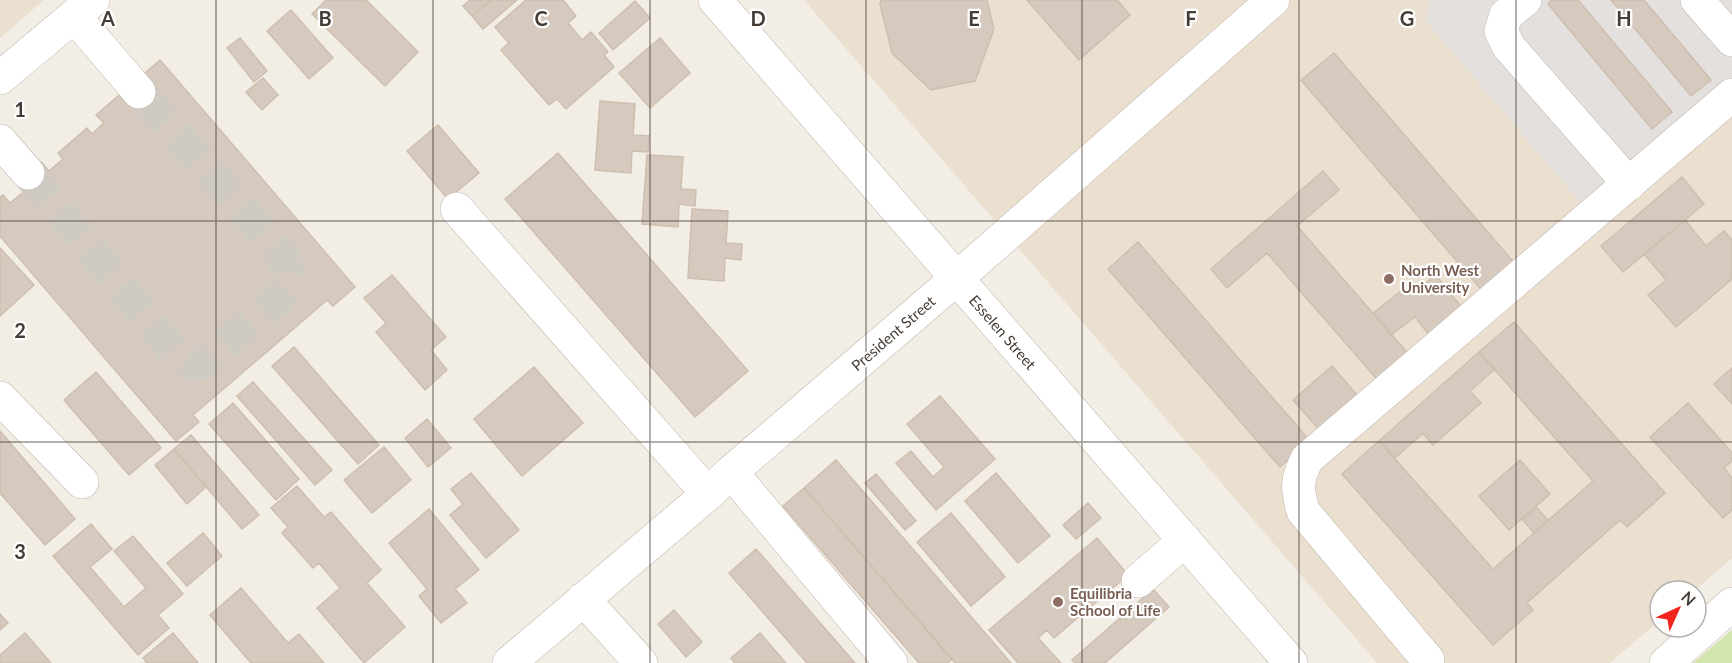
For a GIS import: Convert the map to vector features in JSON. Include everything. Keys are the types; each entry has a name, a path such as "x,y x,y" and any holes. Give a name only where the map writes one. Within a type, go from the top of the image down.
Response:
{"street":[{"name":"Esselen Street","path":"715,0 1292,663"},
{"name":"President Street","path":"509,663 956,279 1273,0"},
{"path":"1525,0 1506,15 1501,31 1509,47 1629,184"},
{"path":"1697,0 1732,40"},
{"path":"0,78 83,8 139,92"},
{"path":"1428,660 1304,511 1298,492 1299,474 1306,459 1732,94"},
{"path":"0,141 28,173"},
{"path":"457,209 891,663"},
{"path":"0,398 82,482"},
{"path":"1138,581 1185,540"},
{"path":"584,599 641,663"},
{"path":"1666,663 1732,604"}],"shaded area":[{"path":"0,0 44,0 0,38"},
{"name":"North West University","path":"804,0 1732,0 1732,558 1708,579 1648,579 1648,630 1610,663 1377,663"},
{"path":"1429,0 1732,0 1732,86 1586,209 1425,20"}],"green space":[{"path":"1732,630 1732,663 1693,663"}],"building":[{"path":"326,0 366,0 418,52 385,86 312,14"},
{"path":"470,0 490,1 472,16 463,6"},
{"path":"491,0 517,0 483,29 472,16"},
{"path":"526,0 563,0 576,16 568,23 582,40 591,32 608,52 604,55 614,67 566,109 557,99 549,105 501,50 509,43 495,27"},
{"path":"881,0 987,0 994,29 975,81 931,90 892,53"},
{"path":"1027,0 1117,0 1130,15 1079,60"},
{"path":"1552,0 1578,0 1672,112 1652,129 1548,4"},
{"path":"1611,0 1644,0 1711,80 1691,96"},
{"path":"635,1 650,18 613,50 599,33"},
{"path":"291,10 333,58 309,79 267,31"},
{"path":"240,38 267,71 254,82 227,48"},
{"path":"660,38 690,73 650,108 619,73"},
{"path":"1334,53 1517,266 1485,294 1301,80"},
{"path":"160,60 355,287 333,306 327,300 193,415 199,422 176,441 0,236 0,197 3,195 10,203 26,190 18,181 41,162 49,171 63,159 58,153 87,128 92,134 104,123 96,115"},
{"path":"263,78 278,95 262,110 246,92"},
{"path":"600,101 635,104 633,135 649,136 648,152 632,151 631,173 595,170"},
{"path":"438,125 479,173 448,199 407,151"},
{"path":"558,153 748,371 695,417 505,199"},
{"path":"647,155 683,157 681,189 696,190 695,206 679,204 678,227 642,224"},
{"path":"1323,171 1339,190 1297,226 1412,358 1382,385 1267,253 1227,288 1211,269"},
{"path":"1682,177 1704,204 1623,272 1601,246"},
{"path":"692,209 728,211 726,243 742,244 741,260 725,258 724,281 688,278"},
{"path":"1685,220 1706,246 1724,231 1732,240 1732,279 1676,327 1648,295 1666,280 1644,254"},
{"path":"1138,242 1310,441 1280,467 1108,269"},
{"path":"0,248 34,285 0,316"},
{"path":"392,275 446,337 431,350 447,370 425,390 376,332 386,323 364,298"},
{"path":"1436,275 1466,313 1433,340 1415,317 1391,335 1373,313 1410,284 1415,291"},
{"path":"1514,322 1665,493 1627,527 1620,520 1527,603 1533,610 1493,645 1342,474 1379,441 1493,569 1593,481 1479,352"},
{"path":"294,347 379,445 358,464 272,366"},
{"path":"1479,352 1495,369 1470,391 1481,403 1433,445 1423,433 1395,458 1379,441"},
{"path":"1332,366 1362,401 1323,434 1293,400"},
{"path":"534,367 583,423 522,476 474,419"},
{"path":"1732,368 1732,404 1714,384"},
{"path":"96,372 161,448 129,475 64,400"},
{"path":"253,382 332,470 315,485 237,396"},
{"path":"940,396 995,459 936,510 896,463 911,451 933,477 944,467 907,424"},
{"path":"233,403 299,479 276,500 209,424"},
{"path":"1688,403 1732,453 1732,461 1724,468 1732,478 1732,510 1723,518 1650,437"},
{"path":"427,419 451,448 428,467 405,438"},
{"path":"0,431 75,519 45,545 0,493"},
{"path":"191,435 259,515 242,529 174,449"},
{"path":"384,447 411,480 372,513 344,480"},
{"path":"174,449 206,487 187,504 155,465"},
{"path":"836,460 1011,663 955,663 804,488"},
{"path":"1520,460 1550,494 1509,530 1479,496"},
{"path":"471,473 519,530 486,558 450,515 463,504 451,489"},
{"path":"996,473 1050,536 1018,563 965,501"},
{"path":"876,474 916,521 905,530 865,483"},
{"path":"297,486 324,517 331,512 381,570 367,583 405,627 364,663 317,608 340,588 319,563 313,568 282,533 288,527 271,508"},
{"path":"804,488 952,659 947,663 919,663 783,506"},
{"path":"1088,503 1101,518 1076,539 1063,525"},
{"path":"1536,507 1548,520 1534,533 1522,519"},
{"path":"429,509 479,570 455,589 467,603 441,623 419,596 427,589 389,543"},
{"path":"951,513 1005,577 971,606 917,542"},
{"path":"91,524 112,549 90,567 124,607 146,588 114,551 133,536 183,594 158,615 169,628 138,655 53,556"},
{"path":"203,533 222,556 187,586 167,563"},
{"name":"Equilibria School of Life","path":"1097,538 1128,575 1054,638 1047,630 1038,638 1061,663 1018,663 989,630"},
{"path":"756,549 855,663 807,663 729,573"},
{"path":"241,588 288,643 299,634 324,663 251,663 210,615"},
{"path":"1153,589 1169,607 1105,663 1075,663 1072,660"},
{"path":"674,610 702,642 686,657 658,624"},
{"path":"0,614 8,623 0,630"},
{"path":"25,633 51,663 0,663 0,655"},
{"path":"173,633 198,663 147,663 143,658"},
{"path":"760,633 786,663 735,663 731,658"}],"tunnel":[{"path":"28,173 179,357 192,366 202,363 275,302 286,289 288,270 282,254 139,92"}],"place":[{"name":"North West University","path":"1389,279"},
{"name":"Equilibria School of Life","path":"1058,602"}]}
